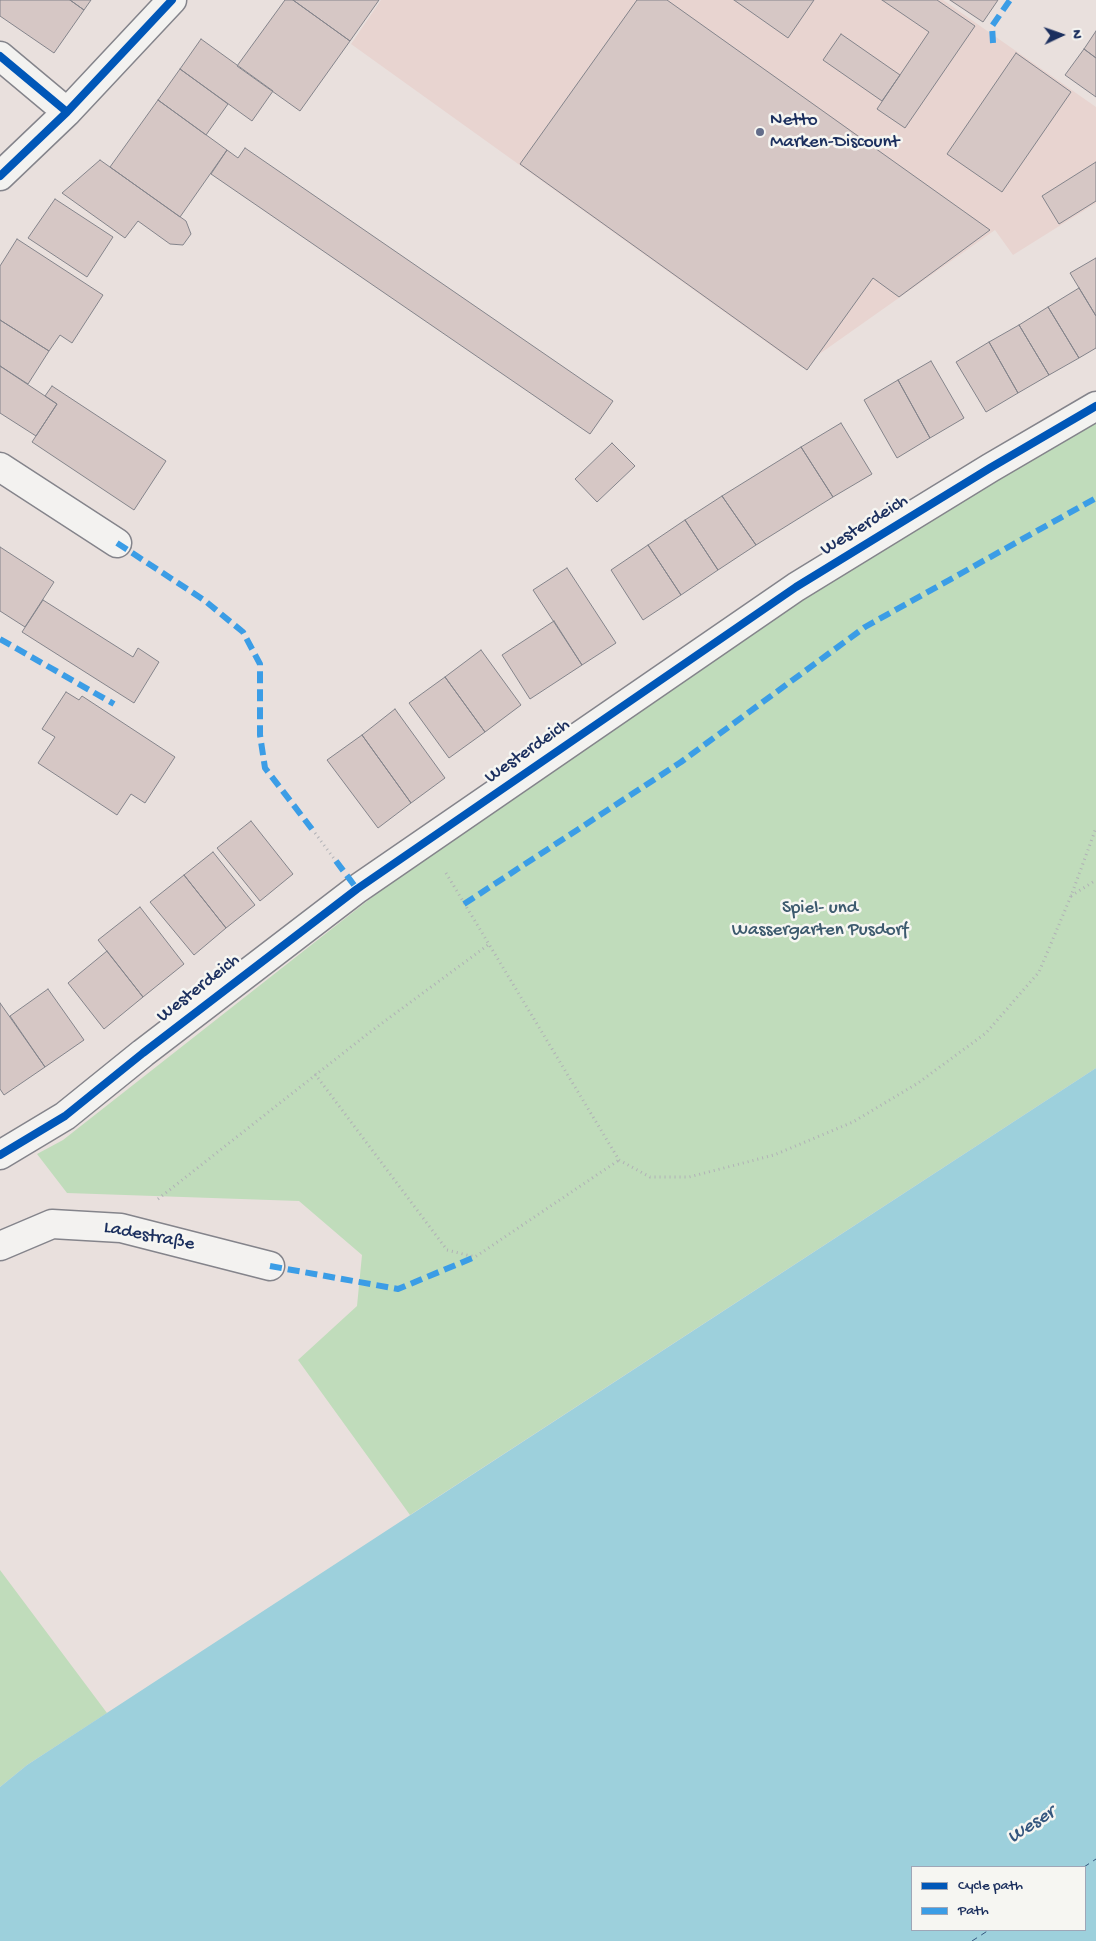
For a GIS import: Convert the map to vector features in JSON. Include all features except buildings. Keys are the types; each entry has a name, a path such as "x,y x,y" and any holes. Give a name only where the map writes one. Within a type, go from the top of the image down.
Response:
{"street":[{"path":"0,176 67,112 172,0"},
{"path":"0,56 67,112"},
{"name":"Westerdeich","path":"0,1155 65,1116 143,1053 356,889 796,587 990,468 1096,406"},
{"path":"0,467 117,543"},
{"name":"Ladestraße","path":"0,1246 52,1224 122,1228 270,1266"}],"path":[{"path":"427,841 619,1160 650,1178 688,1177 774,1155 853,1122 918,1082 986,1033 1039,972 1071,896 1096,828"},
{"path":"315,833 336,861"},
{"path":"1071,896 1096,880"},
{"path":"122,1228 315,1074 488,945"},
{"path":"315,1074 447,1250 475,1257 619,1160"}],"shaded area":[{"path":"381,0 943,0 1096,107 1096,203 1013,255 995,230 801,367 351,44"}],"green space":[{"name":"Spiel- und Wassergarten Pusdorf","path":"1096,419 1096,1068 410,1515 298,1360 357,1306 362,1255 299,1201 67,1193 37,1154 63,1140 441,843 841,573"},
{"path":"0,1570 107,1713 27,1765 0,1787"}],"water":[{"name":"Weser","path":"1096,1068 1096,1941 0,1941 0,1787 27,1765"}],"ferry route":[{"path":"1086,1866 1096,1859"},
{"path":"972,1941 987,1931"}],"marked path":[{"path":"993,43 992,26 1010,0"},
{"path":"464,904 681,762 865,627 1096,498"},
{"path":"117,543 204,600 243,632 260,664 260,735 265,768 315,833"},
{"path":"0,639 114,704"},
{"path":"336,861 357,889"},
{"path":"270,1266 398,1289 475,1257"}],"cycle path":[{"path":"0,176 67,112 172,0"},
{"path":"0,56 67,112"},
{"path":"0,1155 65,1116 143,1053 357,889 796,587 990,468 1096,406"}],"place":[{"name":"Netto Marken-Discount","path":"760,132"}]}
